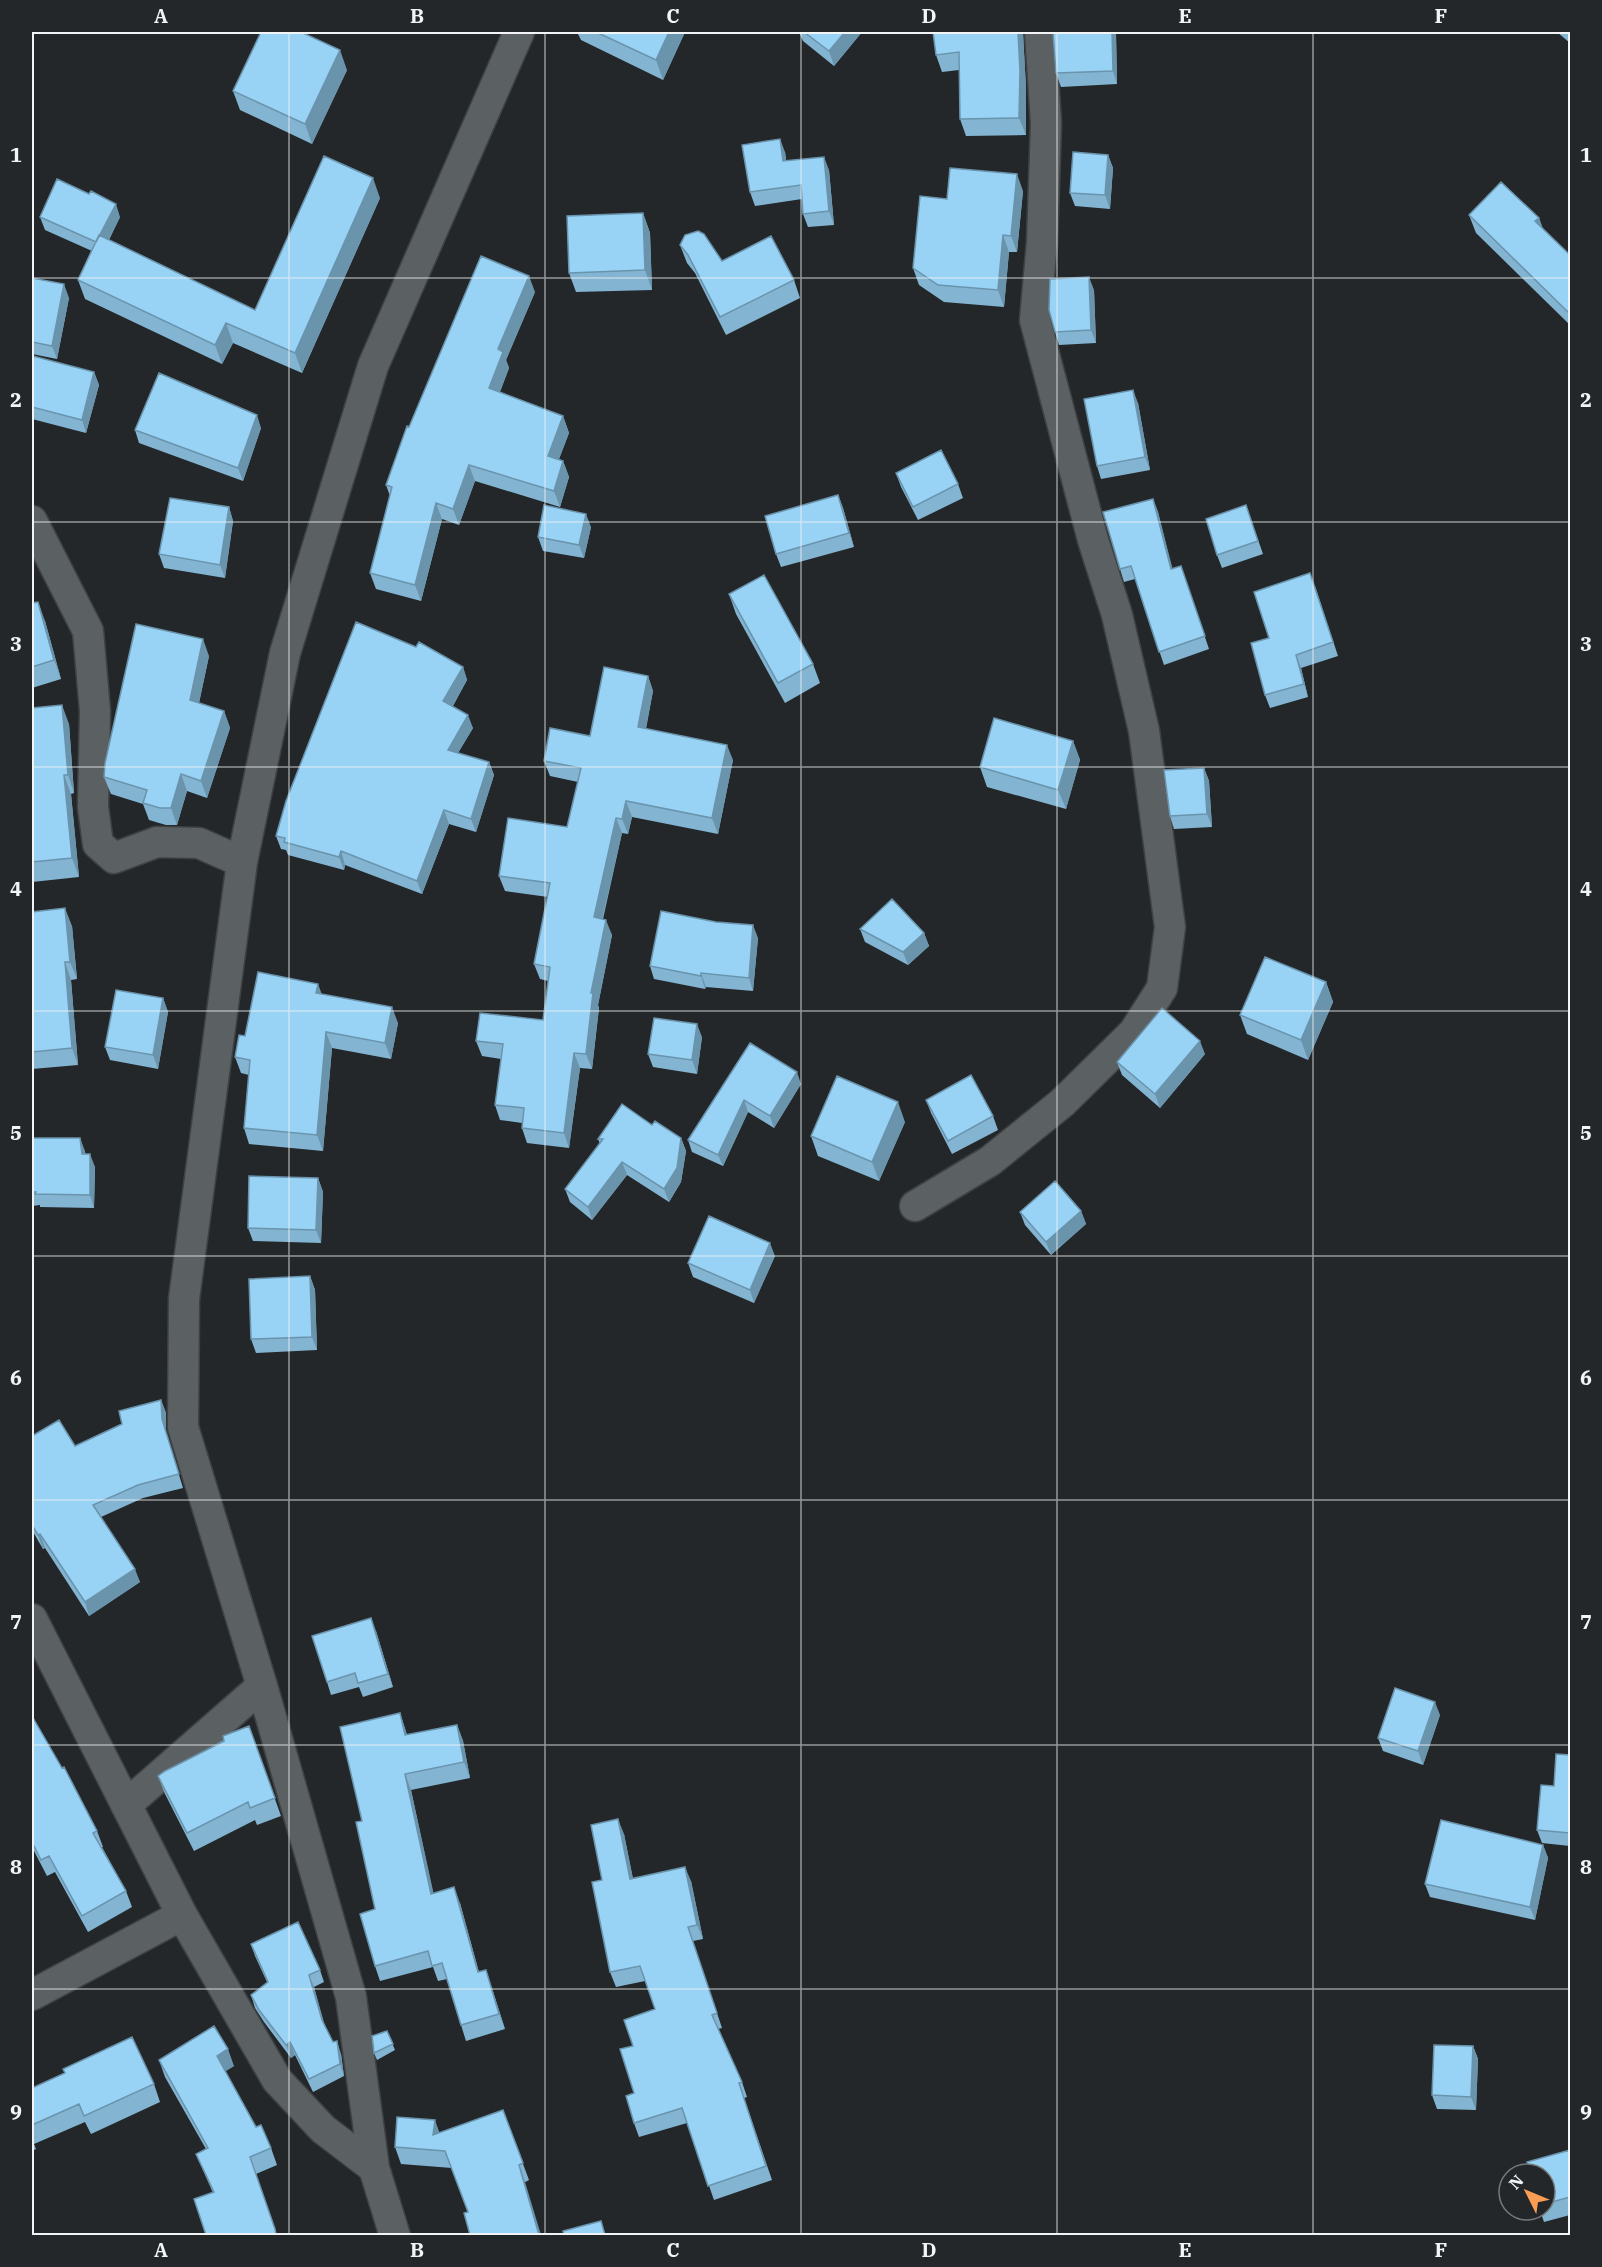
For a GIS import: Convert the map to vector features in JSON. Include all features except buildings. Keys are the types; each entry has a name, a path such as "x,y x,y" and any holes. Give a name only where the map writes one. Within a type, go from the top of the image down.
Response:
{"street":[{"path":"395,2235 374,2168 351,1997 262,1686 183,1427 184,1299 242,862 285,653 373,366 519,32"},
{"path":"915,1206 990,1161 1062,1103 1134,1032 1162,988 1170,927 1141,719 1117,615 1093,540 1035,320 1042,242 1046,123 1040,32"},
{"path":"32,521 88,631 95,711 93,807 98,844 114,858 157,842 199,843 242,862"},
{"path":"32,1618 182,1915 277,2080 323,2129 374,2168"},
{"path":"126,1805 262,1686"},
{"path":"32,1995 182,1915"}]}
